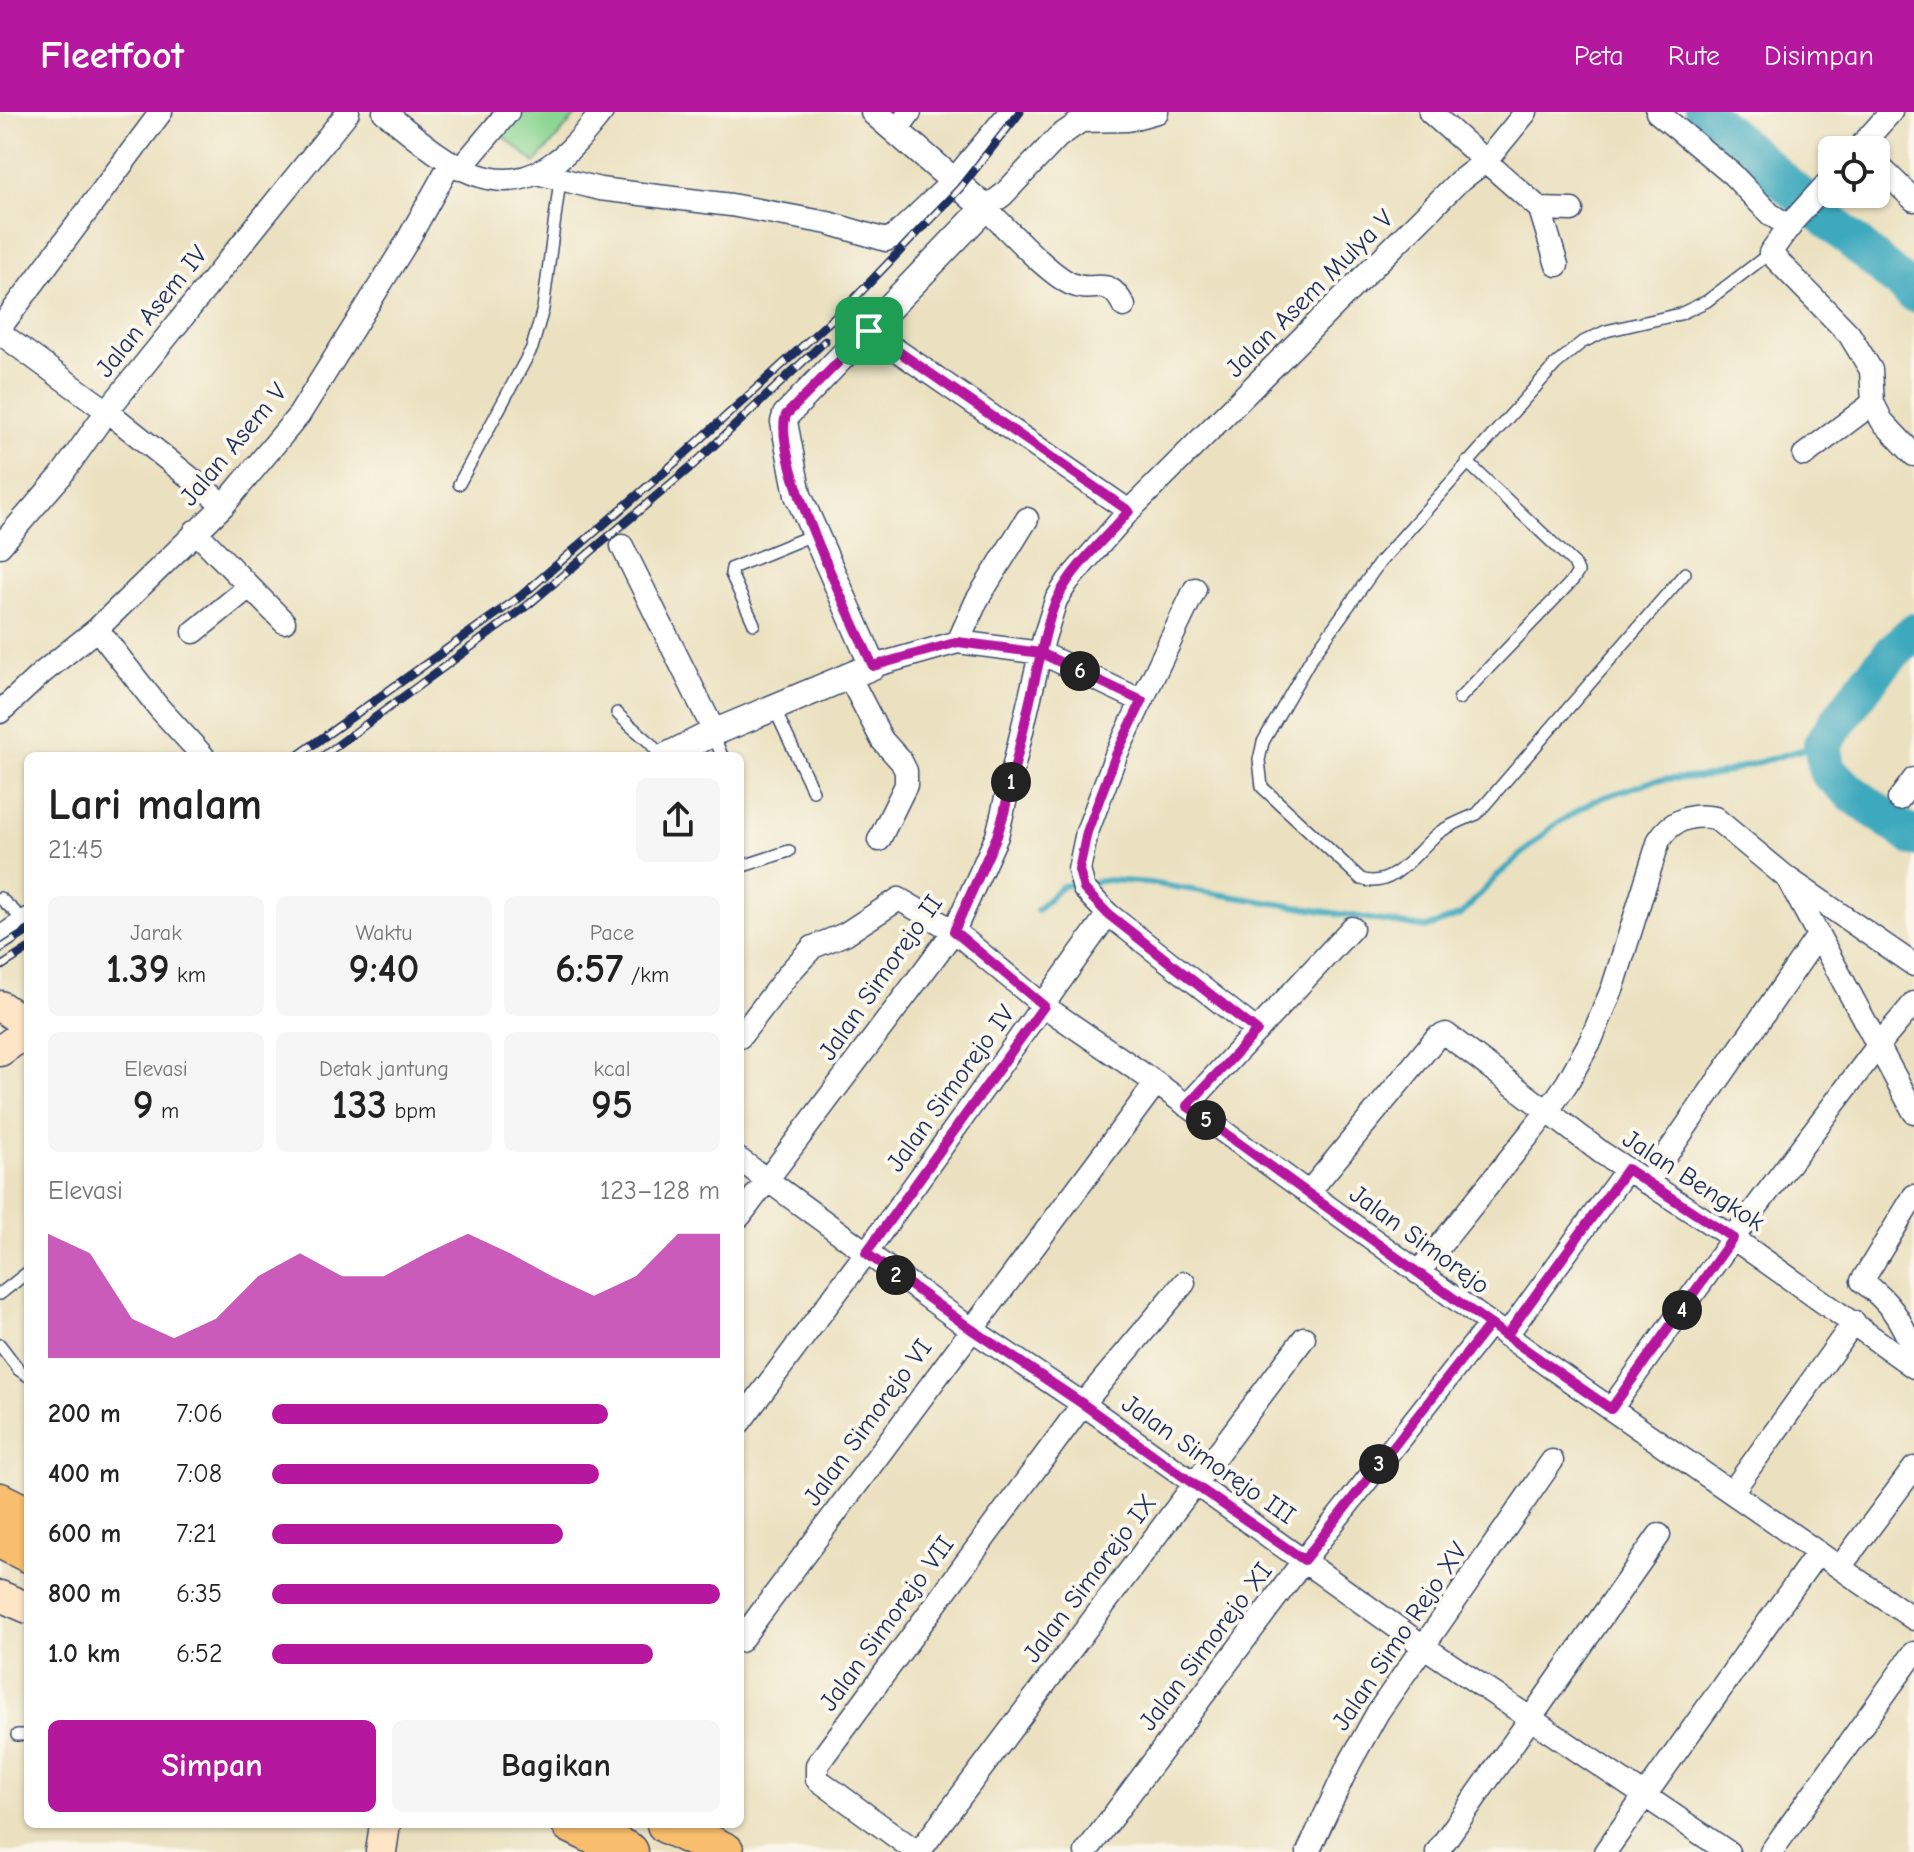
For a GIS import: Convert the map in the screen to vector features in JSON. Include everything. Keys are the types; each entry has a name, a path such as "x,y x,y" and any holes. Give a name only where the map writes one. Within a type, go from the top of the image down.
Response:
{"highway":[{"path":"0,1502 24,1514"},
{"path":"0,1539 24,1551"},
{"path":"579,1828 629,1852"},
{"path":"674,1828 725,1852"}],"main road":[{"path":"0,1006 24,1022"},
{"path":"0,1051 24,1034"},
{"path":"0,1596 24,1606"},
{"path":"381,1852 384,1828"}],"street":[{"path":"161,112 0,330 224,505"},
{"name":"Jalan Asem IV","path":"0,546 60,477 107,411 348,112"},
{"path":"384,112 455,167 512,182 537,173 564,155 602,112"},
{"name":"Jalan Asem V","path":"0,712 97,629 224,505 299,415 455,167 508,112"},
{"path":"874,112 903,121 953,181 1066,281 1083,288 1109,287 1117,292 1124,306"},
{"path":"537,173 600,189 731,205 837,225 886,240 896,235 953,181 1010,112"},
{"path":"879,840 906,785 906,771 882,740 815,534 798,495 784,422 786,415 985,208 1003,195 1058,137 1081,121 1128,120 1157,112"},
{"path":"1430,112 1540,209 1557,265"},
{"name":"Jalan Asem Mulya V","path":"1041,653 1056,600 1068,581 1129,511 1458,182 1486,161 1526,112"},
{"path":"1657,112 1732,174 1770,214 1792,224"},
{"path":"1871,136 1891,112"},
{"path":"1890,177 1914,200"},
{"path":"1818,195 1770,253 1809,290 1862,352 1871,370 1873,403 1882,421 1914,455"},
{"path":"1540,209 1572,210"},
{"path":"869,331 1129,511"},
{"path":"1804,455 1873,403"},
{"path":"958,642 977,600 1027,519"},
{"path":"195,531 284,622"},
{"path":"622,546 717,741"},
{"path":"194,632 249,587"},
{"path":"1195,589 1116,755 1087,832 1082,880 1108,914 1257,1031"},
{"path":"97,629 159,708 199,752"},
{"path":"680,752 717,741 774,707 861,671 958,642 1041,653 1142,701"},
{"name":"Jalan Simorejo II","path":"744,1211 954,931 997,836 1041,653"},
{"path":"1899,799 1914,779"},
{"path":"1418,1273 1547,1112 1591,1040 1659,840 1666,828 1685,818 1715,818 1786,877 1914,965"},
{"path":"1786,877 1914,1112"},
{"name":"Jalan Simorejo","path":"744,1032 813,947 845,934 899,899 954,931 1044,1006 1498,1330 1914,1619"},
{"name":"Jalan Simorejo IV","path":"744,1417 866,1253 1108,914"},
{"path":"0,938 24,921"},
{"path":"1187,1106 1352,928"},
{"path":"1647,1183 1817,937"},
{"path":"1611,1409 1733,1238 1877,1047 1912,1010"},
{"name":"Jalan Bengkok","path":"1308,1193 1436,1038 1446,1034 1627,1169 1733,1238 1914,1367"},
{"name":"Jalan Simorejo VI","path":"744,1636 1156,1083"},
{"name":"Jalan Simorejo III","path":"744,1163 971,1329 1083,1404 1423,1646 1728,1852"},
{"name":"Jalan Simorejo XI","path":"1086,1852 1304,1560 1498,1330 1627,1169"},
{"path":"1732,1492 1847,1317 1862,1281 1914,1196"},
{"path":"1862,1281 1886,1299 1914,1351"},
{"path":"1083,1404 1184,1283"},
{"name":"Jalan Simorejo IX","path":"918,1852 1304,1338"},
{"name":"Jalan Simorejo VII","path":"918,1852 817,1779 817,1765 1083,1404"},
{"name":"Jalan Simo Rejo XV","path":"1308,1852 1370,1725 1552,1461"},
{"path":"1840,1567 1914,1468"},
{"path":"1437,1852 1659,1535"},
{"path":"1605,1852 1818,1552"},
{"path":"1771,1852 1914,1653"}],"lane":[{"path":"459,484 532,348 543,309 560,180"},
{"path":"1685,573 1477,814 1438,833 1394,875 1382,882 1371,883 1361,879 1262,787 1259,760 1263,742 1310,660 1380,562 1555,365 1581,343 1606,331 1694,308 1733,284 1770,253"},
{"path":"1459,699 1578,572 1574,563 1467,462"},
{"path":"754,624 731,574 732,568 815,534"},
{"path":"774,707 813,791"},
{"path":"617,713 632,731 652,743 658,752"},
{"path":"744,866 789,851"},
{"path":"0,898 24,918"},
{"path":"0,1294 24,1275"},
{"path":"0,1345 24,1373"}],"green space":[{"path":"511,112 579,112 535,163 496,130"}],"waterway":[{"path":"1703,112 1914,294"},
{"path":"1914,632 1876,671 1822,744 1827,771 1914,838"},
{"path":"1087,883 1109,880 1150,883 1426,928 1461,915 1497,876 1553,826 1595,800 1656,780 1711,776 1822,744"},
{"path":"1037,910 1062,886 1076,884"}],"railway":[{"path":"303,752 521,596 679,459 853,300 960,188 1020,112"},
{"path":"328,752 528,605 693,465 825,341"},
{"path":"0,949 24,934"},
{"path":"0,967 24,952"}],"route":[{"path":"869,331 786,415 783,428 798,495 873,666 958,642 1041,653 1142,701 1116,755 1087,832 1079,870 1084,889 1108,914 1257,1031 1187,1106 1490,1324 1506,1336 1611,1409 1733,1238 1627,1169 1506,1336 1490,1324 1304,1560 866,1253 1044,1006 954,931 997,836 1004,813 1041,653 1044,638 1056,600 1068,581 1129,511 869,331"}]}
